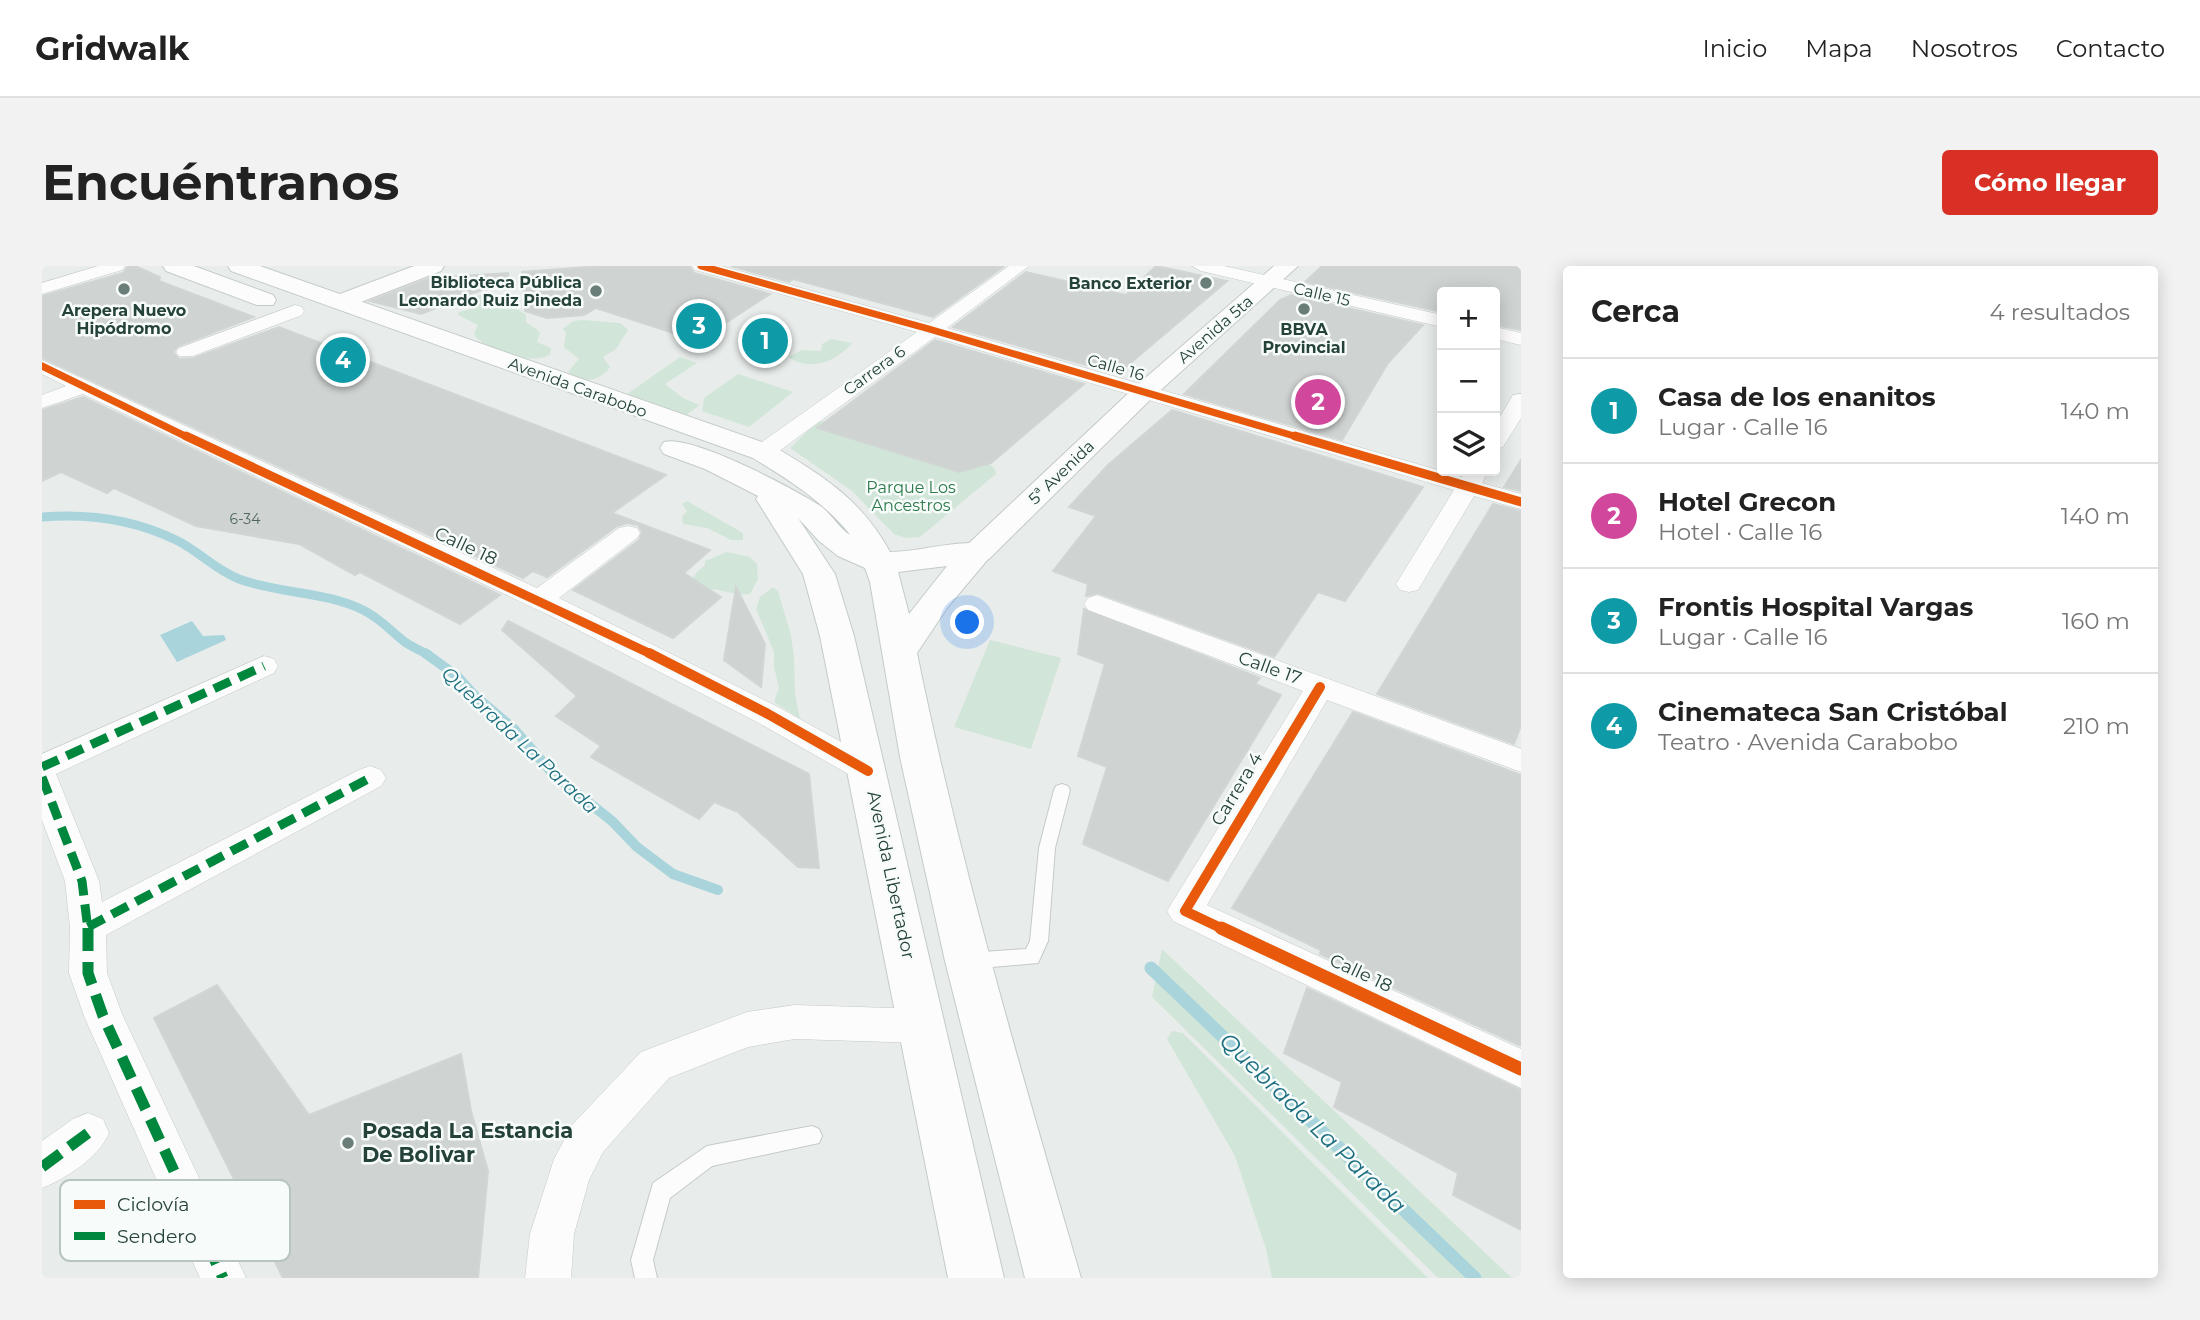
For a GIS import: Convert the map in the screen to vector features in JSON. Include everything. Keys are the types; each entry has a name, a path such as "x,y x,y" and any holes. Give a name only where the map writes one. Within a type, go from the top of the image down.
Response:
{"main road":[{"name":"Avenida Carabobo","path":"174,266 295,311 329,314 763,470"},
{"name":"Avenida Carabobo","path":"239,266 329,314 465,372"},
{"path":"329,314 433,266"},
{"name":"Avenida 5ta","path":"1143,392 1287,266"},
{"name":"5ª Avenida","path":"899,654 921,617 949,581 1143,392"},
{"name":"Avenida Carabobo","path":"651,439 715,463 763,470"},
{"path":"763,470 811,513 830,535 849,549 879,562 913,562 978,552"},
{"name":"Avenida Libertador","path":"763,470 789,523 819,573 837,636 976,1278"},
{"path":"879,562 886,582 919,757 967,961 1053,1278"}],"street":[{"path":"42,289 116,266"},
{"name":"Calle 16","path":"701,266 1143,392 1472,478 1521,502"},
{"name":"Carrera 6","path":"763,470 929,329 1020,266"},
{"name":"Calle 15","path":"1201,266 1437,320"},
{"path":"186,352 295,311"},
{"path":"1500,334 1521,339"},
{"name":"Calle 18","path":"42,366 539,600 765,712 868,771"},
{"path":"42,402 83,387"},
{"path":"1500,434 1521,400"},
{"path":"1409,584 1472,478"},
{"path":"539,600 628,533"},
{"name":"Calle 17","path":"1097,604 1521,761"},
{"path":"42,767 264,666"},
{"name":"Carrera 4","path":"1185,911 1320,687"},
{"path":"42,777 82,881 88,927 88,973 103,1016 178,1180"},
{"path":"88,927 370,778"},
{"name":"Calle 18","path":"1185,911 1521,1069"},
{"path":"548,1278 552,1234 569,1174 588,1138 655,1065 747,1030 795,1022 923,1026"},
{"path":"42,1167 88,1133"},
{"path":"215,1261 223,1278"}],"lane":[{"path":"967,961 1032,957 1039,941 1047,848 1062,790"},
{"path":"646,1278 642,1260 661,1191 707,1156 812,1136"}],"green space":[{"path":"480,295 492,295 498,300 496,306 519,310 526,315 526,322 540,332 537,342 551,348 550,355 532,358 509,355 480,340 474,334 478,325 458,315 459,312 471,309 472,300"},
{"path":"573,321 620,323 628,330 616,349 603,357 610,367 601,376 590,380 568,372 579,359 564,347 566,333 563,329"},
{"path":"758,330 790,339 772,352 739,342"},
{"path":"831,339 852,343 846,350 823,363 805,364 788,357 802,350 821,351 822,344"},
{"path":"680,357 697,363 665,384 683,398 700,405 686,415 627,394"},
{"path":"738,374 793,392 749,427 702,411 704,398"},
{"name":"Parque Los Ancestros","path":"826,421 832,433 959,472 988,463 995,469 996,474 920,537 905,538 894,534 852,491 790,448 817,422"},
{"path":"687,501 743,533 743,540 731,540 707,528 683,524 682,517 687,511 682,504"},
{"path":"727,552 750,557 757,564 758,579 750,594 704,589 692,579 705,565 705,561"},
{"path":"773,587 778,591 791,635 795,694 800,719 774,702 779,688 774,652 756,609 760,597"},
{"path":"990,640 1061,658 1031,749 954,727"},
{"path":"1162,949 1512,1278 1438,1278 1152,997"},
{"path":"1172,1031 1183,1033 1428,1278 1272,1278 1266,1249 1235,1156 1167,1039"}],"water":[{"path":"192,621 203,636 224,635 226,640 177,662 160,635"}],"building":[{"path":"128,266 135,266 160,277 159,281 254,317 178,346 173,352 179,359 194,358 279,327 666,475 612,513 710,550 684,573 721,597 673,638 573,590 639,540 642,532 638,525 627,523 617,526 547,577 533,571 523,578 42,358 42,296 123,273"},
{"path":"601,266 689,266 694,273 770,294 698,341 596,308 584,315 547,318 525,311 522,272"},
{"path":"731,266 1003,267 933,317 793,279 789,282"},
{"path":"1156,266 1227,281 1120,372 1100,369 953,327 1026,272 1126,295"},
{"path":"1322,266 1521,266 1521,330 1500,326 1500,287 1437,287 1437,311 1305,282"},
{"path":"508,273 509,279 421,314 370,301 430,278"},
{"path":"1291,295 1423,325 1388,363 1342,440 1184,394 1280,300"},
{"path":"935,340 1084,384 991,463 959,472 817,428"},
{"path":"83,397 500,595 460,624 360,572 355,575 299,544 196,526 114,488 107,493 61,472 42,481 42,410"},
{"path":"1172,410 1423,487 1345,601 1318,592 1274,657 1098,593 1086,596 1088,584 1053,571 1096,516 1069,507 1108,465"},
{"path":"1521,460 1521,491 1504,487"},
{"path":"1493,504 1521,511 1521,725 1514,744 1377,694"},
{"path":"736,587 765,644 761,687 724,660"},
{"path":"1084,609 1260,678 1255,684 1281,695 1168,881 1083,844 1107,767 1078,756 1105,664 1078,654"},
{"path":"508,621 809,774 819,868 798,867 738,812 714,802 699,819 591,757 601,746 556,716 577,696 502,630"},
{"path":"1353,712 1521,775 1521,1046 1320,954 1321,950 1232,908"},
{"name":"Posada La Estancia De Bolivar","path":"217,985 309,1115 461,1054 471,1111 488,1171 478,1278 283,1278 275,1261 290,1261 290,1180 234,1180 154,1018"},
{"path":"1307,988 1521,1090 1521,1230 1453,1195 1458,1173 1334,1107 1342,1082 1284,1053"}],"waterway":[{"name":"Quebrada La Parada","path":"42,517 94,517 144,527 184,544 222,571 239,579 270,588 333,599 363,610 407,644 425,653"},
{"name":"Quebrada La Parada","path":"425,653 429,655"},
{"name":"Quebrada La Parada","path":"425,653 457,676 475,696 514,729 554,775 612,821 637,847 673,874 718,890"},
{"name":"Quebrada La Parada","path":"1151,968 1475,1278"}],"marked path":[{"path":"42,767 264,666"},
{"path":"42,777 82,881 88,927 88,973 103,1016 178,1180"},
{"path":"88,927 370,778"},
{"path":"42,1167 88,1133"},
{"path":"215,1261 223,1278"}],"cycle path":[{"path":"701,266 929,329 1521,502"},
{"path":"42,366 666,661 768,714 868,771"},
{"path":"1320,687 1185,911 1521,1069"}],"place":[{"name":"Banco Exterior","path":"1206,283"},
{"name":"Arepera Nuevo Hipódromo","path":"124,289"},
{"name":"Biblioteca Pública Leonardo Ruiz Pineda","path":"596,291"},
{"name":"BBVA Provincial","path":"1304,309"},
{"name":"Frontis Hospital Vargas","path":"699,326"},
{"name":"Casa de los enanitos","path":"765,341"},
{"name":"Cinemateca San Cristóbal","path":"343,360"},
{"name":"Hotel Grecon","path":"1318,402"},
{"name":"Posada La Estancia De Bolivar","path":"348,1143"}]}
